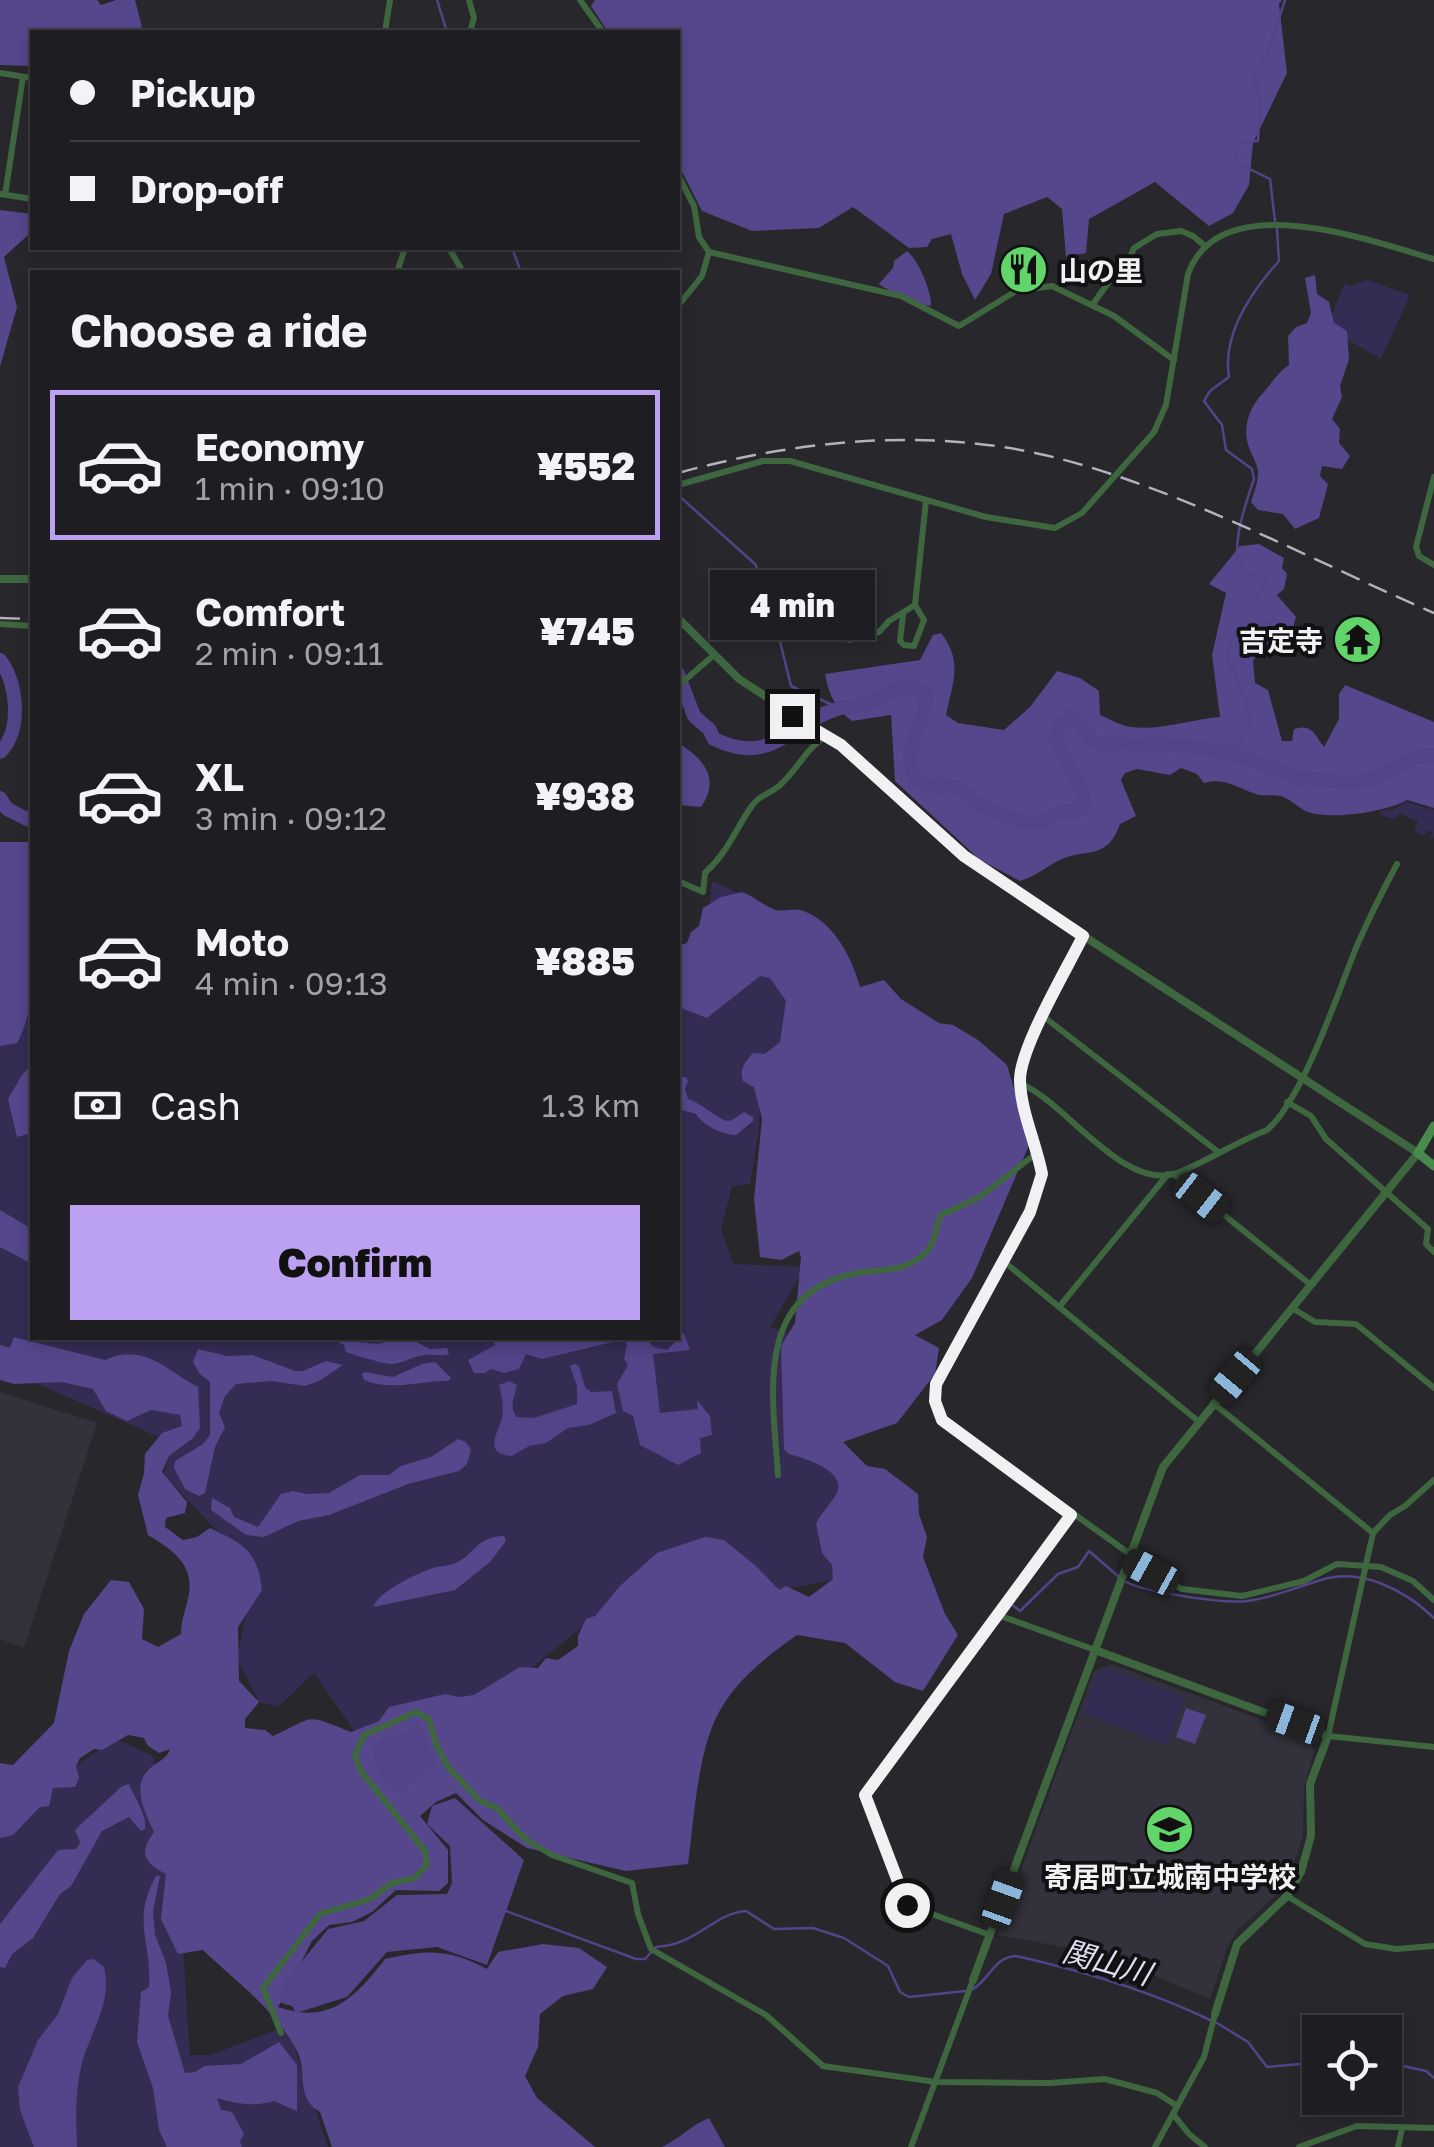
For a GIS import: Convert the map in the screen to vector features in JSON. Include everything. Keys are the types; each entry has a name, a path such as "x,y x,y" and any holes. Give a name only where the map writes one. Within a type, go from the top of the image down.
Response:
{"main road":[{"path":"1434,1126 1418,1153 1434,1166"}],"street":[{"path":"385,30 390,0"},
{"path":"469,0 474,18 471,30"},
{"path":"580,0 602,30"},
{"path":"0,73 30,78"},
{"path":"23,77 2,194 30,199"},
{"path":"680,179 694,206 699,237 708,252 702,276 680,304"},
{"path":"680,485 778,460 1038,528 1061,526 1082,513 1154,432 1166,405 1188,274 1204,246 1251,228 1295,226 1340,232 1434,260"},
{"path":"1092,304 1128,262 1134,248 1157,234 1181,231 1204,246"},
{"path":"708,252 902,296 959,326 1009,294 1034,286 1052,286 1092,304 1174,360"},
{"path":"1434,477 1416,547 1420,556 1434,565"},
{"path":"903,615 900,640 904,646 914,646 924,620 915,605 926,501"},
{"path":"0,579 30,578"},
{"path":"849,640 879,632 915,605"},
{"path":"680,620 752,690 826,735 869,768 964,856 1418,1153 1163,1467 910,2147"},
{"path":"0,624 30,626"},
{"path":"680,684 714,656"},
{"path":"680,883 703,892 705,874 725,855 750,808 763,792 776,789 807,751 826,735"},
{"path":"1058,1306 1170,1174 1267,1130 1302,1077 1370,915 1397,864"},
{"path":"1083,936 1022,1063 1020,1084 1038,1152 1040,1182 1030,1212 936,1384 935,1401 942,1420 1129,1557 1182,1589 1242,1596 1304,1581 1337,1564 1365,1565 1381,1567 1413,1581 1434,1600"},
{"path":"1043,1017 1216,1151"},
{"path":"1020,1084 1120,1161 1136,1169 1170,1174 1311,1284"},
{"path":"1287,1102 1310,1116 1326,1139 1428,1230 1426,1244 1434,1252"},
{"path":"778,1475 774,1354 782,1330 797,1306 806,1296 835,1281 856,1274 893,1271 918,1260 931,1247 941,1215 980,1197 1038,1152"},
{"path":"1002,1260 1198,1421"},
{"path":"1292,1308 1315,1322 1356,1324 1434,1388"},
{"path":"1213,1403 1373,1533"},
{"path":"1155,2147 1204,2057 1238,1944 1287,1896 1301,1872 1309,1847 1310,1784 1328,1736 1373,1533 1390,1514 1434,1480"},
{"path":"990,1936 907,1905 865,1795 1071,1515"},
{"path":"998,1616 1328,1736 1434,1747"},
{"path":"281,2033 263,1988 320,1914 370,1899 392,1883 416,1878 428,1865 425,1852 360,1770 355,1755 364,1735 416,1712 429,1720 442,1756 480,1801 496,1808 525,1839 552,1855 632,1883 651,1949 766,2015 824,2066 936,2082 1050,2083 1105,2079 1157,2092 1175,2110 1189,2134 1205,2147"},
{"path":"1287,1896 1365,1944 1396,1950 1434,1946"},
{"path":"1299,2147 1357,2126 1434,2128"},
{"path":"1398,2147 1402,2128"}],"shaded area":[{"path":"0,0 97,0 101,5 135,0 142,27 138,30 30,30 30,66 0,65"},
{"path":"595,0 1282,0 1279,4 1287,73 1253,143 1249,185 1233,213 1209,226 1155,182 1089,219 1086,253 1066,257 1062,209 1047,197 1004,214 991,274 975,300 962,274 951,234 932,239 927,247 909,248 853,207 819,228 752,231 702,211 680,168 680,30 607,30 591,6"},
{"path":"0,210 30,214 30,224 28,235 4,257 17,307 0,367"},
{"path":"907,251 924,276 931,306 879,284 894,261"},
{"path":"1315,275 1317,294 1329,302 1334,323 1347,331 1349,359 1340,386 1342,397 1332,419 1340,429 1339,443 1350,456 1342,469 1322,466 1320,476 1328,484 1319,518 1295,529 1283,514 1258,510 1251,502 1258,472 1246,427 1258,399 1289,365 1288,336 1307,323 1311,313 1305,278"},
{"path":"1367,280 1410,295 1381,359 1327,328 1344,284 1351,286"},
{"path":"1259,544 1284,558 1282,568 1287,574 1284,589 1277,595 1296,617 1290,638 1260,648 1253,661 1255,683 1268,690 1282,741 1292,741 1294,729 1305,728 1324,747 1339,719 1339,694 1345,685 1434,722 1434,808 1407,800 1359,814 1318,814 1280,796 1259,795 1224,782 1204,783 1197,774 1181,768 1170,775 1137,769 1125,773 1121,780 1136,816 1120,824 1108,844 1094,852 1067,857 1020,881 979,859 895,781 891,715 852,721 837,706 829,688 825,674 920,660 933,635 941,633 954,663 946,715 958,723 1004,730 1030,707 1057,671 1080,678 1099,691 1100,715 1127,726 1153,727 1220,717 1212,655 1226,593 1209,584 1240,546"},
{"path":"680,744 702,762 709,778 707,797 701,807 680,805"},
{"path":"1406,802 1434,810 1434,838 1428,830 1424,835 1414,831 1418,822 1400,813 1394,819 1380,815 1381,811"},
{"path":"0,842 30,842 30,1000 17,1043 0,1046"},
{"path":"0,846 30,861 30,1340 680,1340 680,969 705,967 712,881 810,926 842,968 761,1067 759,1129 750,1184 732,1186 721,1229 733,1264 805,1267 770,1327 800,1338 841,1470 838,1579 779,1590 666,1558 473,1716 355,1732 314,1673 278,1707 259,1702 237,1658 255,1571 164,1475 172,1443 0,1367"},
{"path":"742,892 776,910 812,915 839,941 860,987 884,980 901,999 939,1023 953,1025 978,1040 1007,1065 1030,1143 972,1278 942,1320 915,1335 939,1348 935,1374 897,1423 843,1442 867,1466 885,1469 918,1494 919,1514 927,1537 923,1557 945,1614 958,1635 923,1691 895,1682 845,1643 797,1635 762,1661 731,1693 710,1734 697,1790 688,1864 626,1871 527,1848 483,1820 456,1793 436,1802 420,1816 448,1850 448,1883 439,1891 396,1890 372,1912 352,1922 329,1925 312,1941 278,2007 312,2013 326,2010 351,1996 385,1959 400,1956 448,1954 487,1969 498,1952 543,1944 579,1948 607,1967 593,1989 563,1996 540,2014 538,2047 525,2076 537,2098 595,2147 332,2147 320,2112 304,2092 300,2058 288,2035 266,2008 203,1950 178,1954 161,1919 166,1874 146,1857 146,1846 154,1832 140,1788 146,1772 170,1749 159,1753 144,1738 128,1735 102,1750 94,1749 80,1758 76,1766 79,1778 75,1787 53,1788 49,1806 40,1807 13,1835 0,1838 0,1763 13,1765 54,1723 69,1651 84,1614 111,1580 129,1582 144,1609 142,1639 158,1647 181,1634 190,1583 179,1558 148,1535 138,1495 145,1454 162,1433 182,1426 180,1415 151,1410 127,1421 106,1411 93,1389 62,1382 14,1384 0,1380 0,1345 10,1348 14,1337 105,1360 119,1355 143,1356 198,1387 200,1428 169,1456 162,1472 187,1502 185,1513 166,1518 165,1527 183,1540 210,1528 241,1545 257,1566 262,1590 238,1627 239,1681 259,1702 245,1719 245,1728 265,1730 273,1736 310,1719 351,1732 379,1721 389,1707 445,1694 474,1695 520,1667 538,1668 546,1658 558,1660 578,1646 586,1619 595,1616 620,1586 657,1553 705,1537 724,1540 779,1590 786,1586 809,1597 833,1579 832,1565 822,1553 816,1524 836,1494 838,1483 828,1470 784,1449 781,1346 795,1323 801,1257 799,1251 781,1260 760,1257 754,1199 762,1119 754,1087 743,1081 742,1073 753,1053 765,1054 780,1042 786,1001 770,978 760,976 707,1018 680,1008 680,945 687,943 691,932 699,926 703,908 721,897"},
{"path":"30,1067 30,1134 17,1137 8,1099"},
{"path":"680,1077 688,1081 688,1099 725,1120 744,1112 753,1121 731,1135 708,1125 696,1114 680,1110"},
{"path":"0,1210 30,1228 30,1263 0,1247"},
{"path":"680,1329 690,1350 653,1354 660,1413 698,1409 697,1400 710,1416 712,1435 700,1438 701,1453 678,1465 640,1445 633,1416 623,1411 617,1384 628,1365 624,1359 625,1340 648,1340 653,1347 667,1350 680,1340"},
{"path":"334,1340 379,1344 413,1340 430,1349 447,1348 449,1354 389,1364 346,1352 344,1345"},
{"path":"493,1340 612,1342 542,1359 526,1354 519,1369 474,1373 468,1360 495,1345"},
{"path":"198,1349 227,1356 253,1355 295,1371 326,1361 343,1365 305,1386 272,1381 236,1384 225,1396 219,1413 225,1427 215,1447 205,1493 199,1496 185,1489 174,1468 175,1461 203,1444 210,1435 210,1382 193,1362"},
{"path":"435,1362 451,1378 448,1381 385,1385 364,1380 362,1374 393,1377"},
{"path":"575,1364 591,1392 612,1391 616,1413 589,1425 568,1428 546,1443 529,1446 512,1456 498,1452 494,1443 503,1410 499,1385 509,1381 517,1385 514,1413 517,1417 534,1418 577,1404 577,1386 570,1366"},
{"path":"0,1392 97,1423 24,1648 0,1639"},
{"path":"458,1439 471,1450 467,1464 459,1471 408,1484 329,1515 298,1521 264,1537 246,1535 211,1510 212,1498 230,1508 234,1517 258,1527 281,1494 329,1493 360,1475 389,1475 401,1466 431,1457"},
{"path":"504,1536 506,1541 490,1562 455,1590 373,1607 390,1589 408,1579 456,1563 482,1542"},
{"name":"寄居町立城南中学校","path":"1111,1664 1308,1737 1314,1751 1304,1789 1303,1836 1293,1866 1275,1896 1239,1929 1227,1947 1210,1999 1103,1954 997,1935 1094,1671"},
{"path":"1107,1668 1185,1697 1167,1745 1081,1713 1096,1673"},
{"path":"1186,1708 1206,1715 1195,1744 1176,1737"},
{"path":"420,1721 436,1763 400,1794 380,1775 373,1748 381,1739 408,1731"},
{"path":"115,1739 152,1755 162,1791 176,1866 190,2055 210,2055 287,2026 328,2147 0,2147 0,1829 39,1792"},
{"path":"129,1784 143,1813 145,1829 141,1831 129,1817 102,1831 71,1886 60,1894 33,1938 12,1954 5,1968 0,1967 0,1924 58,1850 76,1849 80,1843 75,1830 122,1786"},
{"path":"455,1798 524,1860 487,1965 437,1947 387,1952 347,1997 296,2013 292,2006 281,2003 285,1982 328,1929 364,1921 397,1895 447,1894 452,1883 450,1846 427,1824 432,1806"},
{"path":"156,1876 160,1876 153,1911 155,1935 166,1963 171,1992 168,2016 185,2073 204,2066 241,2064 279,2042 297,2065 297,2111 274,2101 245,2104 217,2098 221,2110 232,2112 244,2134 242,2147 167,2147 159,2130 153,2088 137,2042 141,1992 149,1987 145,1906"},
{"path":"94,1959 104,1967 105,1993 79,2077 77,2147 34,2147 20,2110 18,2087 38,2040 58,2014 72,1978 87,1960"},
{"path":"709,2118 725,2147 662,2147 696,2124"}],"waterway":[{"path":"437,0 446,30"},
{"path":"1275,221 1270,179 1237,163 1235,152 1243,142 1258,141 1260,99 1254,76 1268,52 1285,0"},
{"path":"1233,754 1252,719 1228,662 1230,640 1275,619 1274,614 1256,604 1255,599 1267,581 1247,572 1237,551 1241,519 1254,479 1252,469 1226,450 1222,425 1204,401 1210,391 1229,377 1234,330 1258,286 1279,261 1277,229"},
{"path":"513,250 520,270"},
{"path":"680,497 755,564 768,593 791,686 839,708"},
{"path":"0,660 11,681 15,707 12,732 0,752"},
{"path":"680,679 694,716 714,739 751,748 779,740 820,716 864,705 901,687 926,692 923,714 912,742 914,777 923,783 959,788 982,806 1024,823 1041,823 1057,813 1081,810 1085,804 1083,791 1056,741 1059,727 1069,718 1075,719 1099,743 1191,746 1233,754 1296,777 1351,783 1372,779 1416,757 1434,755"},
{"path":"0,798 7,809 30,819"},
{"path":"1006,1612 1011,1604 1020,1611 1058,1574 1078,1567 1089,1551 1119,1577"},
{"path":"1126,1582 1204,1599 1247,1601 1321,1580 1352,1577 1397,1591 1434,1618"},
{"name":"関山川","path":"506,1911 636,1959 645,1959 656,1947 683,1941 724,1917 746,1911 774,1929 813,1928 844,1938 888,1966 900,1992 909,1997 965,1991"},
{"name":"関山川","path":"973,1989 1002,1960 1016,1956 1115,1982 1210,2020"},
{"name":"関山川","path":"1217,2023 1248,2042 1267,2067 1302,2063"},
{"name":"関山川","path":"1402,2066 1426,2071 1434,2078"}],"railway":[{"path":"680,472 772,452 869,441 965,442 1013,449 1061,459 1156,490 1434,613"},
{"path":"0,618 30,619"}],"place":[{"name":"山の里","path":"1024,270"},
{"name":"吉定寺","path":"1358,640"},
{"name":"寄居町立城南中学校","path":"1170,1829"}],"route":[{"path":"792,716 841,745 985,872 1083,936 1032,1039 1020,1073 1023,1103 1038,1152 1040,1182 1030,1212 936,1384 935,1401 942,1420 1071,1515 865,1795 907,1905"}]}
